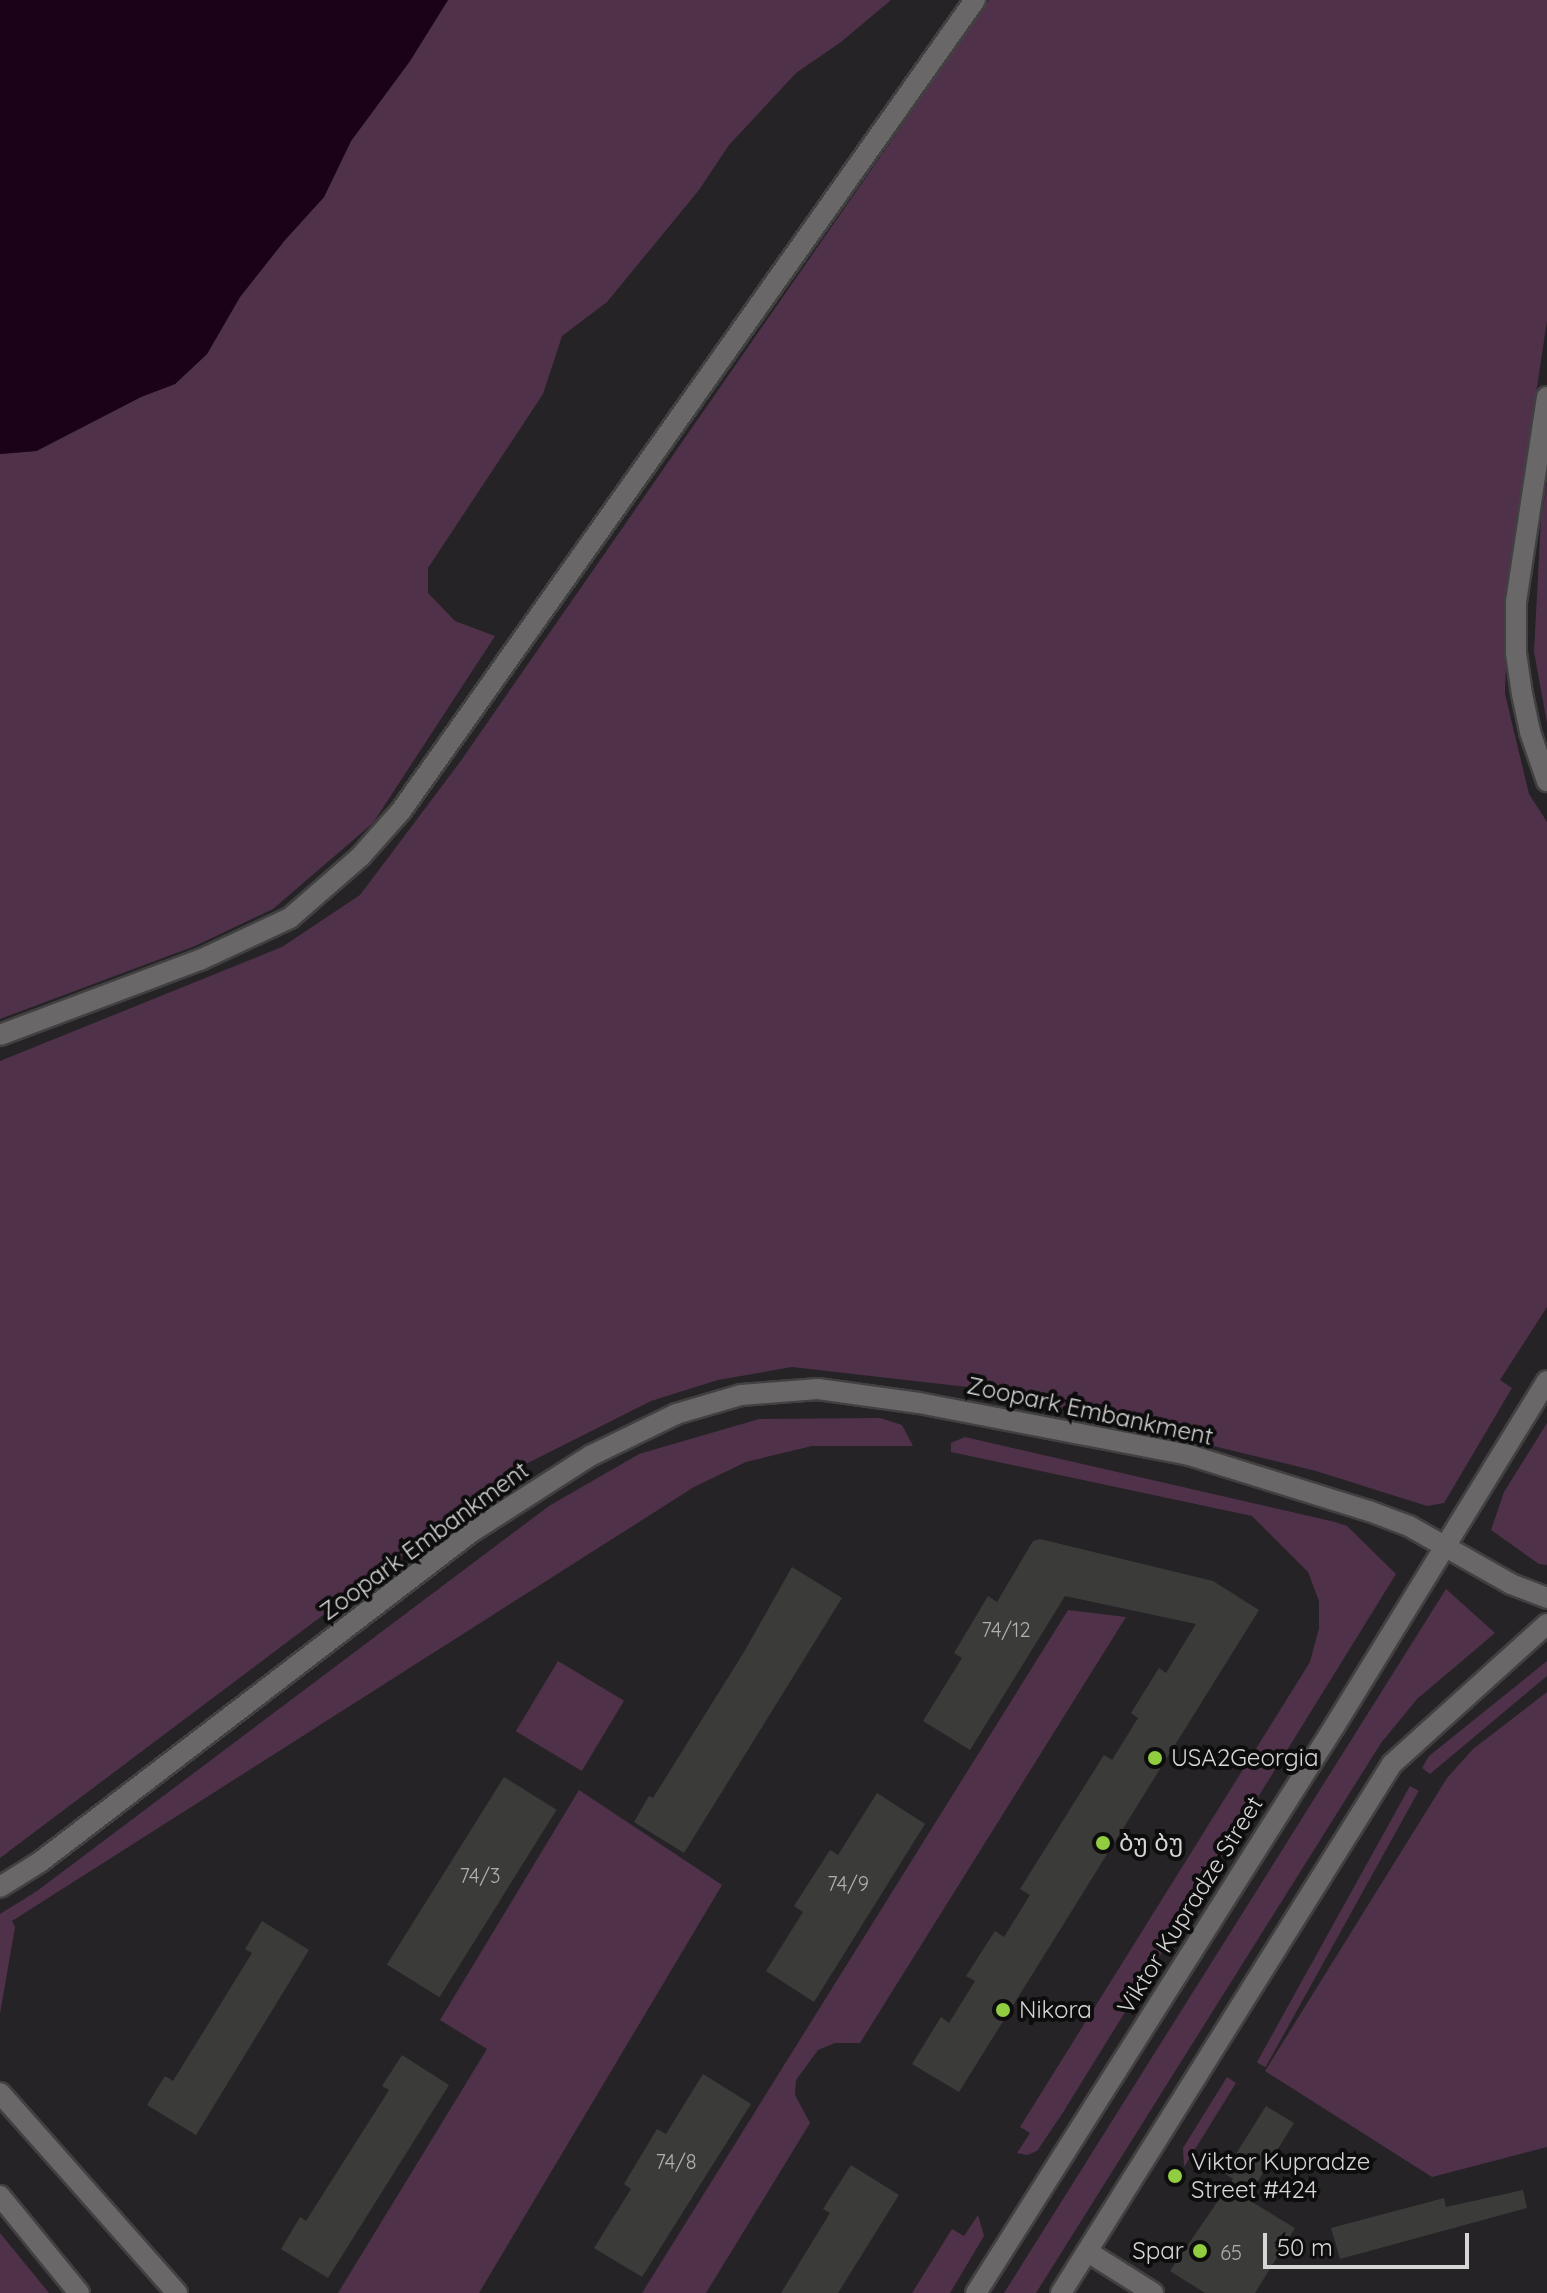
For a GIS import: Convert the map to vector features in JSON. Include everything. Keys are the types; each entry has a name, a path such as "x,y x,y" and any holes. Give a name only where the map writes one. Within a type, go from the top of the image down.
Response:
{"main road":[{"path":"0,1035 200,960 290,918 361,856 401,811 975,0"},
{"path":"1547,397 1516,601 1516,653 1530,732 1547,781"},
{"name":"Viktor Kupradze Street","path":"976,2293 1547,1381"},
{"name":"Zoopark Embankment","path":"0,1887 53,1853 470,1533 590,1456 676,1414 741,1395 818,1389 919,1403 1145,1445 1330,1496 1409,1526 1511,1584 1547,1598"},
{"path":"1061,2293 1392,1764 1547,1624"},
{"path":"0,2093 177,2293"},
{"path":"0,2196 79,2293"},
{"path":"1088,2252 1153,2293"}],"shaded area":[{"path":"0,0 448,0 410,61 351,141 324,197 240,297 207,354 175,384 141,397 36,451 0,454"},
{"path":"448,0 891,0 841,42 796,73 729,145 699,190 607,302 562,336 543,394 428,568 428,593 455,621 495,636 373,823 273,909 195,946 0,1019 0,454 37,451 141,397 175,384 207,354 240,297 324,197 351,141 410,61"},
{"path":"989,0 1547,0 1547,321 1509,572 1505,694 1529,794 1547,822 1547,1307 1500,1380 1512,1388 1444,1503 1427,1506 1316,1471 976,1388 792,1367 718,1380 651,1401 520,1467 0,1858 0,1061 282,947 360,895 460,762"},
{"path":"1547,483 1547,723 1534,652 1541,518"},
{"path":"880,1418 902,1425 913,1446 812,1446 746,1462 694,1487 12,1921 15,1927 0,2014 0,1914 37,1891 549,1506 639,1454 759,1419"},
{"path":"1547,1423 1547,1565 1539,1564 1491,1530 1504,1492"},
{"path":"965,1437 1335,1522 1347,1526 1396,1574 1062,2114 1037,2151 1027,2155 1017,2153 1030,2133 1020,2127 1310,1662 1319,1628 1319,1601 1308,1572 1252,1516 951,1452 951,1443"},
{"path":"1446,1589 1495,1633 1417,1699 1381,1743 1036,2293 1004,2293"},
{"path":"1068,1610 1126,1617 860,2043 835,2043 818,2050 796,2080 795,2095 810,2123 706,2293 642,2293"},
{"path":"558,1661 624,1701 582,1771 516,1731"},
{"path":"1547,1661 1547,1676 1430,1774 1422,1768 1429,1756"},
{"path":"1547,1692 1547,2147 1432,2177 1265,2071 1447,1778 1473,1749"},
{"path":"1410,1786 1419,1791 1266,2067 1257,2062"},
{"path":"579,1790 722,1885 479,2293 338,2293 487,2049 440,2020"},
{"path":"1227,2077 1236,2083 1184,2167 1183,2148"},
{"path":"978,2215 984,2236 950,2293 912,2293 952,2229 964,2236"},
{"path":"0,2233 49,2293 0,2293"}],"building":[{"path":"1040,1539 1213,1581 1259,1610 959,2092 912,2064 941,2017 949,2023 975,1981 966,1976 995,1931 1004,1937 1030,1895 1020,1889 1104,1755 1112,1760 1138,1718 1131,1713 1159,1668 1166,1673 1196,1624 1065,1596 970,1750 923,1721 962,1658 954,1653 988,1596 997,1602 1033,1541"},
{"path":"792,1567 842,1598 684,1853 634,1822 649,1796 653,1798 744,1652"},
{"path":"504,1777 557,1810 439,1997 387,1964"},
{"path":"877,1793 925,1824 814,2002 766,1971 803,1912 794,1906 830,1850 838,1855"},
{"path":"262,1921 309,1950 196,2135 147,2105 165,2076 173,2081 252,1953 245,1949"},
{"path":"402,2055 449,2085 328,2278 281,2249 300,2217 306,2221 389,2090 382,2086"},
{"path":"703,2074 751,2104 642,2277 594,2248 631,2189 624,2184 657,2129 666,2134"},
{"path":"1266,2106 1294,2123 1247,2199 1295,2228 1255,2293 1205,2293 1170,2271 1233,2179 1224,2173"},
{"path":"851,2165 899,2195 838,2293 781,2293 830,2213 823,2209"},
{"path":"1523,2190 1527,2208 1340,2259 1331,2228 1444,2198 1446,2207"}],"place":[{"name":"USA2Georgia","path":"1155,1758"},
{"name":"ბუ ბუ","path":"1103,1843"},
{"name":"Nikora","path":"1003,2010"},
{"name":"Viktor Kupradze Street #424","path":"1175,2176"},
{"name":"Spar","path":"1200,2251"}]}
